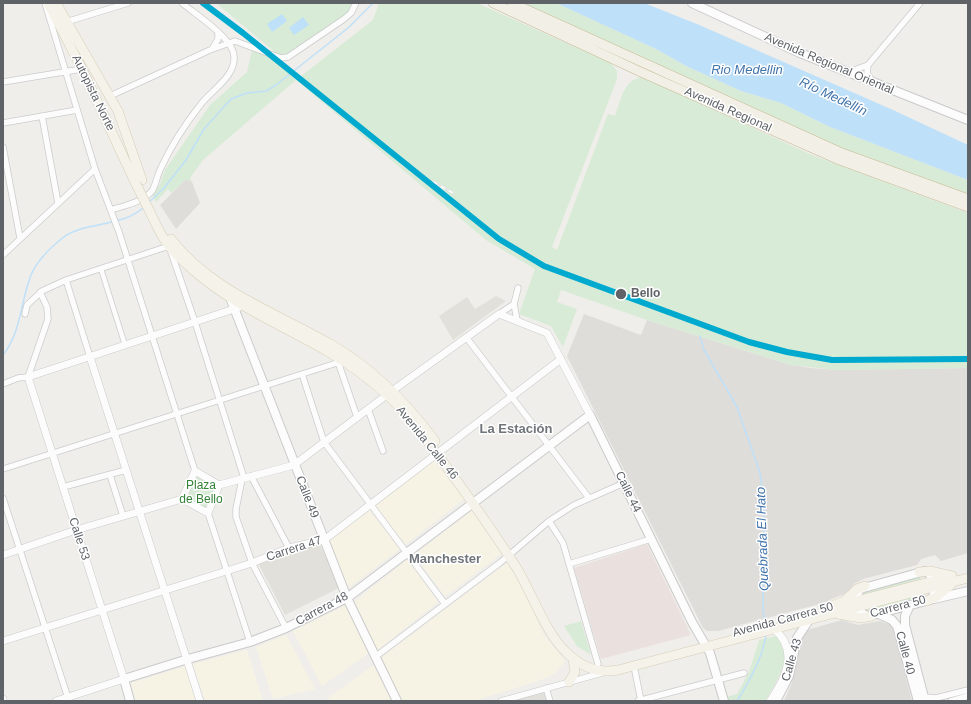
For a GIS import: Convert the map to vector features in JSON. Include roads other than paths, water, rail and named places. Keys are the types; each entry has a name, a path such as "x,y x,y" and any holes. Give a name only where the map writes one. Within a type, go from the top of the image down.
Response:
{"highway":[{"name":"Avenida Regional","path":"493,3 644,74 837,159 968,207"},
{"name":"Avenida Regional","path":"512,3 842,153 968,199"}],"main road":[{"name":"Autopista Norte","path":"48,3 139,182"},
{"name":"Autopista Norte","path":"56,3 110,96 124,127 139,182"},
{"name":"Avenida Regional Oriental","path":"692,3 847,73 968,120"},
{"path":"139,182 151,208"},
{"name":"Avenida Calle 46","path":"151,208 169,246 177,256 207,283 240,305 339,360 389,393"},
{"name":"Avenida Calle 46","path":"151,208 175,244 227,289 240,305 333,346 372,373 439,452 475,499 510,553 562,639 581,658 598,664"},
{"name":"Calle 49","path":"227,289 240,305 264,386 347,598 397,701"},
{"name":"Carrera 48","path":"124,679 250,642 286,628 347,598 475,499 590,415"},
{"name":"Calle 44","path":"590,415 712,657 724,701"},
{"name":"Avenida Calle 46","path":"510,553 555,640 573,659 591,668 606,671"},
{"path":"826,612 844,601 857,589 919,572 930,571 954,579 936,596 927,601"},
{"name":"Carrera 50","path":"865,586 855,594 856,605 862,614 875,615 927,601 934,596 934,584 928,573 919,572"},
{"name":"Avenida Carrera 50","path":"954,579 968,572"},
{"name":"Avenida Carrera 50","path":"772,627 934,584 954,579 968,578"},
{"path":"927,601 968,591"},
{"name":"Calle 40","path":"910,605 905,616 905,625 922,700"},
{"path":"826,612 861,618 875,615"},
{"name":"Avenida Carrera 50","path":"598,664 622,664 758,630 809,620 826,612"},
{"name":"Calle 40","path":"875,615 892,620 897,626 922,700"},
{"name":"Calle 43","path":"776,701 789,676 797,638 809,620"},
{"name":"Avenida Carrera 50","path":"606,671 634,666 705,644"},
{"path":"569,682 575,672 573,659"},
{"name":"Calle 53","path":"124,679 130,701"}],"street":[{"path":"45,3 95,168 119,232 194,472 182,499"},
{"path":"66,22 128,3"},
{"path":"111,210 136,201 151,191 160,168 194,113 232,69 234,56 233,49 218,33 182,3"},
{"path":"110,96 228,43 238,42 281,58 288,57 347,16 356,3"},
{"path":"847,73 868,65 920,3"},
{"path":"210,50 216,44 218,33"},
{"path":"868,65 869,78 874,83"},
{"path":"3,82 82,69"},
{"path":"3,123 77,110"},
{"path":"42,116 58,203"},
{"path":"3,147 20,238"},
{"path":"3,255 95,168"},
{"path":"25,314 27,305 40,292 66,280 169,246 195,322 243,479 236,509 236,517 252,563 286,628"},
{"path":"101,269 125,345"},
{"path":"66,280 164,590 188,659 200,701"},
{"path":"517,320 514,304 518,288"},
{"path":"28,377 48,319 47,307 40,292"},
{"path":"194,472 219,485 294,464 466,337 514,304"},
{"path":"3,384 195,322 240,305"},
{"name":"Calle 44","path":"499,314 546,332 590,415"},
{"path":"466,337 589,498"},
{"name":"Carrera 47","path":"3,641 252,563 289,548 324,540 561,359"},
{"path":"3,468 302,374 339,360 356,417"},
{"path":"302,374 324,442 445,604"},
{"name":"Calle 53","path":"28,377 124,679"},
{"path":"368,409 383,451"},
{"path":"63,487 126,470"},
{"path":"110,475 123,516"},
{"path":"251,476 289,548"},
{"path":"375,656 445,604 549,521 589,498 624,483"},
{"path":"219,485 208,513 250,642"},
{"path":"3,498 68,699"},
{"path":"3,555 76,530 182,499 208,513"},
{"path":"549,521 560,537 598,664"},
{"path":"569,564 651,538"},
{"name":"Calle 43","path":"770,701 784,677 788,656 786,642 772,627"},
{"path":"634,666 640,701 744,673"},
{"path":"500,701 606,671"},
{"name":"Carrera 48","path":"56,701 68,699 124,679"},
{"path":"546,688 550,701"},
{"path":"922,700 933,699 968,690"},
{"path":"951,701 968,696"}],"water":[{"name":"Rio Medellin","path":"556,3 644,3 697,24 893,110 968,145 968,180 830,127 781,103 741,91 686,66 656,49"},
{"path":"282,14 287,21 272,32 267,24"},
{"path":"303,17 309,25 294,35 289,28"}],"waterway":[{"path":"148,203 164,188 186,160 204,129 231,99 247,93 266,91 276,85 348,28 373,3"},
{"path":"3,355 13,338 31,275 37,264 46,253 69,234 79,230 124,219 135,214 144,207"},
{"name":"Quebrada El Hato","path":"700,336 704,350 737,407 760,473 764,506 763,610 766,628"},
{"name":"Quebrada El Hato","path":"737,701 759,661 766,635"}],"railway":[{"path":"433,182 453,193"}],"place":[{"name":"Bello","path":"621,294"}],"district":[{"name":"La Estación","path":"516,429"},
{"name":"Manchester","path":"445,559"}],"water label":[{"name":"Río Medellín","path":"833,97"}],"park label":[{"name":"Plaza de Bello","path":"201,493"}]}
